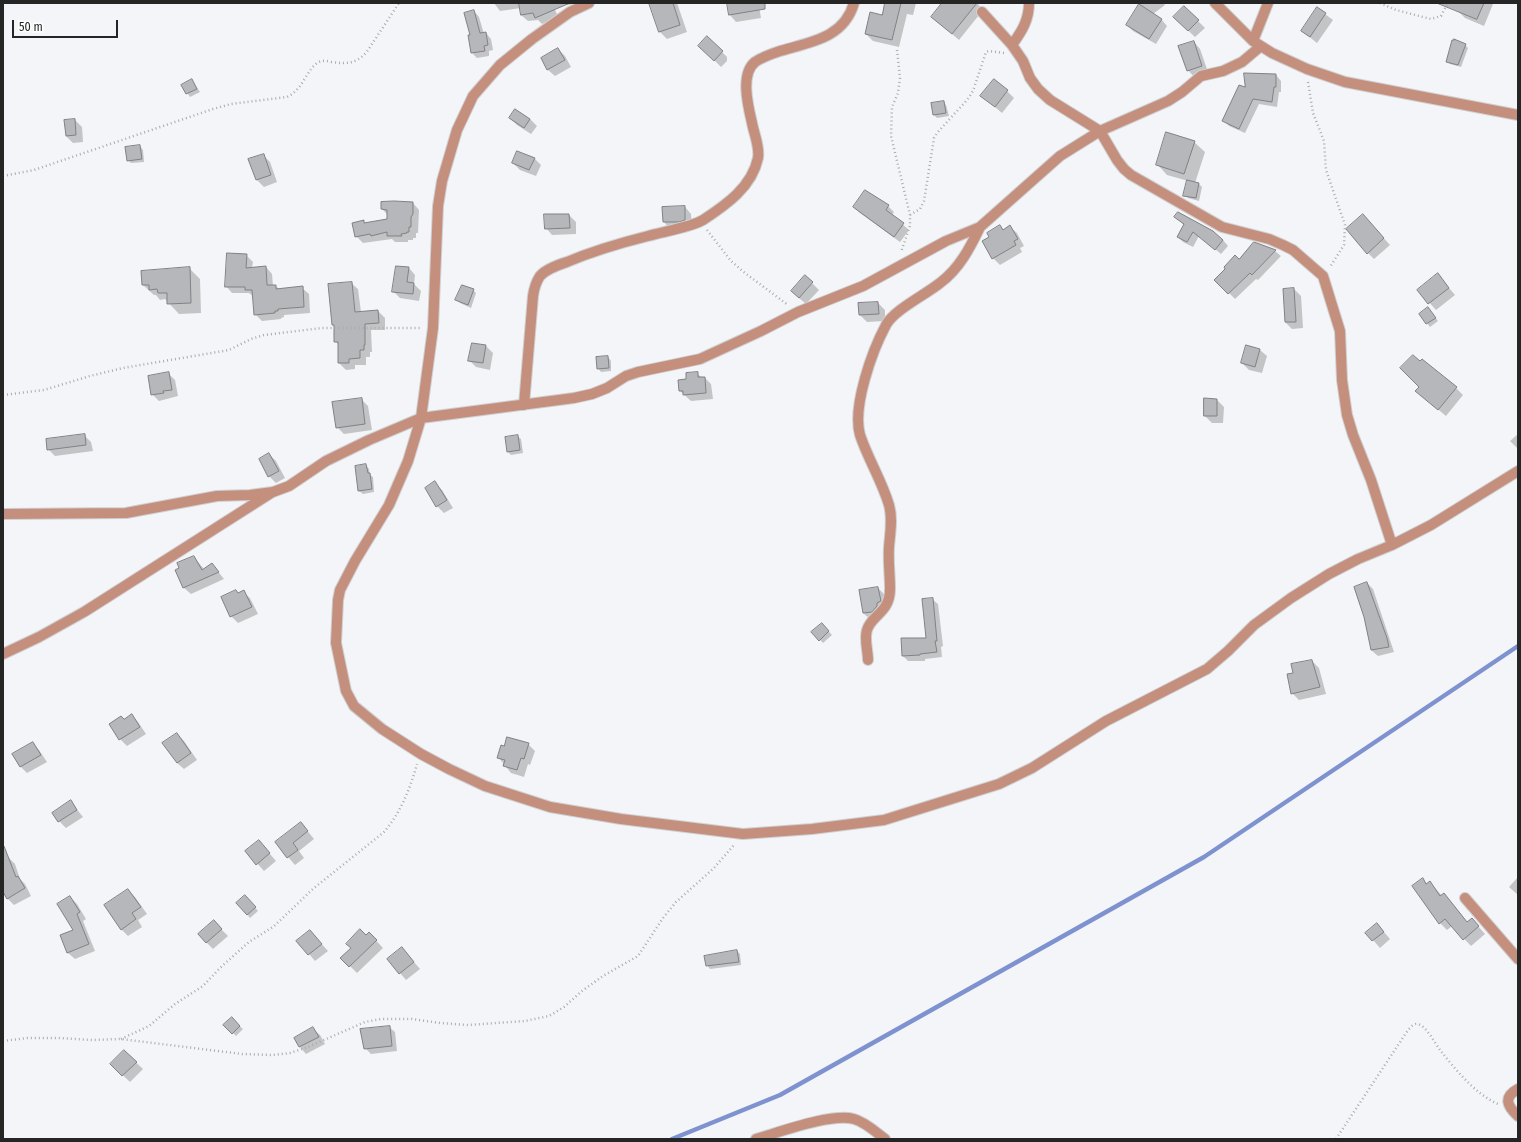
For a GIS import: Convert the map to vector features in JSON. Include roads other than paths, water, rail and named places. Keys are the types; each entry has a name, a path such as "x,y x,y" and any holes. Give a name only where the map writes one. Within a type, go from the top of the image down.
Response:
{"street":[{"path":"589,3 570,12 532,39 500,65 473,96 457,130 440,194 436,246 433,328 421,418 408,462 389,505 355,561 340,590 336,620 336,643 346,691 354,706 382,729 420,754 485,786 550,807 621,819 743,834 812,829 884,820 999,784 1032,768 1106,721 1206,669 1228,651 1254,625 1291,598 1328,574 1392,545 1431,525 1518,471"},
{"path":"524,404 533,296 535,286 540,275 581,256 630,240 701,221 732,200 745,186 754,172 758,157 758,147 751,121 747,94 746,77 748,69 755,62 767,55 833,34 845,23 854,3"},
{"path":"1012,45 1027,21 1029,3"},
{"path":"1215,3 1257,44 1272,53 1307,69 1345,82 1518,115"},
{"path":"3,654 40,637 84,612 273,492 289,486 333,458 369,440 421,418 574,398 592,394 607,388 626,376 638,372 700,359 798,312 863,286 946,242 980,227 1060,156 1100,131 1168,101 1182,92 1201,76 1223,71 1242,62 1257,44 1268,3"},
{"path":"982,12 1012,45 1023,61 1030,78 1038,89 1050,100 1100,131 1117,160 1131,176 1222,227 1269,239 1293,250 1323,276 1340,331 1342,380 1347,415 1353,435 1372,480 1392,545"},
{"path":"868,660 867,630 869,625 886,606 889,597 889,546 891,519 889,506 860,434 858,420 860,397 886,323 895,313 941,282 952,272 968,250 980,227"},
{"path":"3,514 126,513 218,496 250,495 273,492"},
{"path":"1465,898 1518,959"},
{"path":"1514,1112 1508,1104 1508,1099 1512,1092 1518,1089"},
{"path":"756,1139 817,1122 844,1117 856,1120 885,1139"}],"waterway":[{"path":"672,1139 780,1095 1204,857 1518,646"}]}
